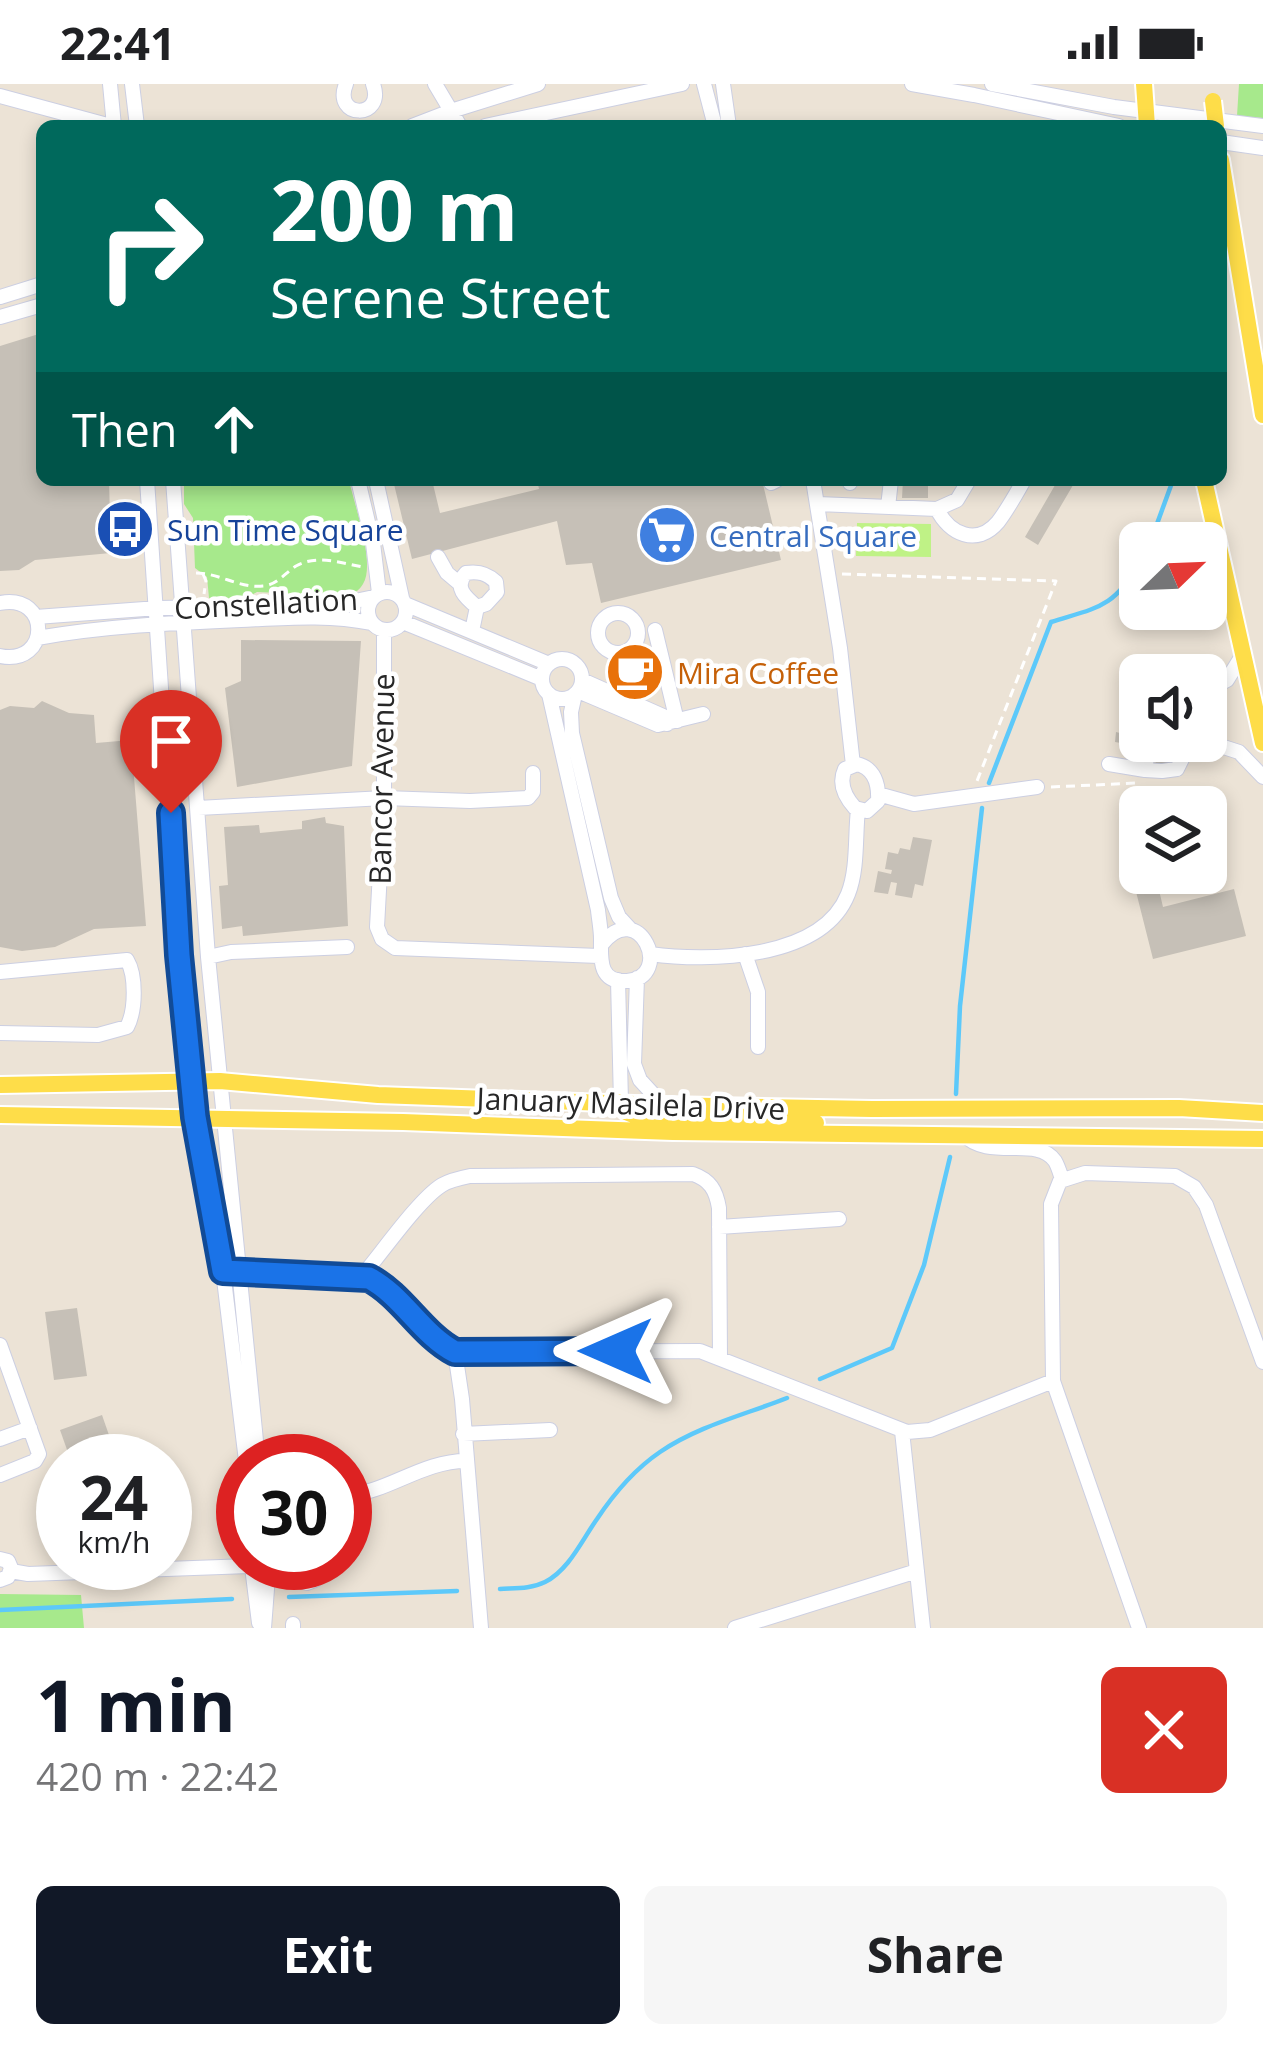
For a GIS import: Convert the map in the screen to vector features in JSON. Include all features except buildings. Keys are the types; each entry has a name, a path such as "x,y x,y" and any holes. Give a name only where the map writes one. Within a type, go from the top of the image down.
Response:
{"main road":[{"path":"1144,84 1146,118"},
{"path":"1212,90 1215,120"},
{"path":"1227,198 1263,415"},
{"path":"1205,486 1263,743"},
{"name":"January Masilela Drive","path":"0,1085 220,1081 378,1095 663,1105 1263,1109"},
{"path":"620,1102 626,1112 641,1118 794,1121 857,1134"},
{"name":"January Masilela Drive","path":"0,1115 673,1132 1263,1139"}],"street":[{"path":"110,84 113,120"},
{"path":"132,84 136,120"},
{"path":"346,84 345,103 359,111 374,103 375,84"},
{"path":"435,84 456,120"},
{"path":"428,120 538,84"},
{"path":"513,120 682,84"},
{"path":"704,84 713,120"},
{"path":"723,84 728,120"},
{"path":"912,84 1092,120"},
{"path":"992,84 1146,118"},
{"path":"0,96 90,120"},
{"path":"1227,124 1263,127"},
{"path":"1227,143 1263,148"},
{"path":"0,298 36,286"},
{"path":"0,317 36,307"},
{"path":"147,486 179,955 195,1117 223,1271 243,1434"},
{"path":"174,486 208,957 255,1434"},
{"path":"359,486 376,568 376,595 368,607 378,626 395,629 403,622 404,601 377,486"},
{"path":"814,486 853,765"},
{"path":"888,507 890,486"},
{"path":"818,504 937,509 957,500 965,486"},
{"path":"937,509 952,530 967,536 979,534 999,521 1020,486"},
{"path":"437,556 460,584"},
{"path":"472,631 477,607 496,592 490,576 472,572 460,584 461,592 477,607"},
{"path":"376,595 391,592 545,671"},
{"name":"Constellation","path":"184,615 204,608 336,605 376,595"},
{"path":"0,603 27,606 36,617 38,638"},
{"name":"Constellation","path":"87,622 184,615 310,617 378,626"},
{"path":"36,617 87,622"},
{"path":"0,656 23,655 38,638 87,622"},
{"name":"Constellation","path":"403,622 545,671"},
{"name":"Bancor Avenue","path":"378,626 384,798 377,927 382,939 395,948 600,950"},
{"path":"656,630 672,722"},
{"path":"549,694 559,699 603,646"},
{"path":"1227,680 1243,656"},
{"path":"545,671 560,659 577,682 672,722 703,714"},
{"path":"545,671 598,910 603,969 619,980 637,978 647,968 650,954 645,939 619,917 611,898 572,733 577,682"},
{"path":"1227,748 1239,752 1263,778"},
{"path":"1145,770 1146,762"},
{"path":"1109,764 1162,772 1177,769 1180,762"},
{"path":"853,765 871,771 878,794 874,807 867,811 849,802 842,784 844,769 853,765"},
{"path":"197,808 384,798 528,798 533,773"},
{"path":"878,794 914,804 1037,787"},
{"path":"650,954 710,959 745,954 794,941 827,923 847,896 858,809"},
{"path":"600,950 614,932 631,930"},
{"path":"208,957 347,947"},
{"path":"745,954 758,992 758,1047"},
{"path":"0,972 95,962 129,964 133,1016 128,1027 98,1035 0,1033"},
{"path":"637,978 634,1064 640,1080 663,1105"},
{"path":"619,980 620,1102"},
{"path":"964,1135 981,1147 1041,1150 1055,1161 1062,1179"},
{"path":"1139,1628 1053,1381 1051,1204 1062,1179 1085,1173 1168,1176 1194,1186 1206,1205 1263,1362"},
{"path":"362,1276 434,1191 449,1181 470,1176 693,1174 714,1188 719,1208 720,1358"},
{"path":"719,1227 839,1219"},
{"path":"223,1271 362,1276 389,1291 455,1352 700,1351 902,1430 930,1430 1053,1381"},
{"path":"0,1345 39,1454 0,1475"},
{"path":"455,1352 481,1628"},
{"path":"0,1400 17,1394"},
{"path":"0,1439 30,1428"},
{"path":"464,1434 550,1430"},
{"path":"902,1430 923,1628"},
{"path":"372,1492 429,1466 466,1461"},
{"path":"0,1558 8,1562 6,1575 216,1569"},
{"path":"735,1628 917,1571"},
{"path":"259,1590 262,1628"}],"path":[{"path":"181,575 202,572 263,586 314,561 376,568"},
{"path":"202,572 204,608"},
{"path":"829,573 1056,581 970,797"}],"green space":[{"path":"1239,84 1263,84 1263,118 1237,116"},
{"path":"184,486 350,486 366,548 363,584 349,596 257,592 243,600 209,598 207,577 195,568 193,518 184,504"},
{"path":"857,523 931,524 931,557 856,556"},
{"path":"0,1594 81,1595 84,1628 0,1628"}],"waterway":[{"path":"1158,522 1171,486"},
{"path":"989,783 1051,622 1103,604 1119,591"},
{"path":"956,1094 960,1006 982,808"},
{"path":"820,1379 892,1348 924,1265 950,1157"},
{"path":"500,1589 534,1586 554,1577 617,1492 660,1452 706,1428 787,1398"},
{"path":"289,1597 457,1591"},
{"path":"0,1610 232,1599"}],"place":[{"name":"Sun Time Square","path":"125,529"},
{"name":"Central Square","path":"667,535"},
{"name":"Mira Coffee","path":"635,672"}],"route":[{"path":"171,813 195,1117 223,1271 369,1278 455,1352 616,1351"}]}
